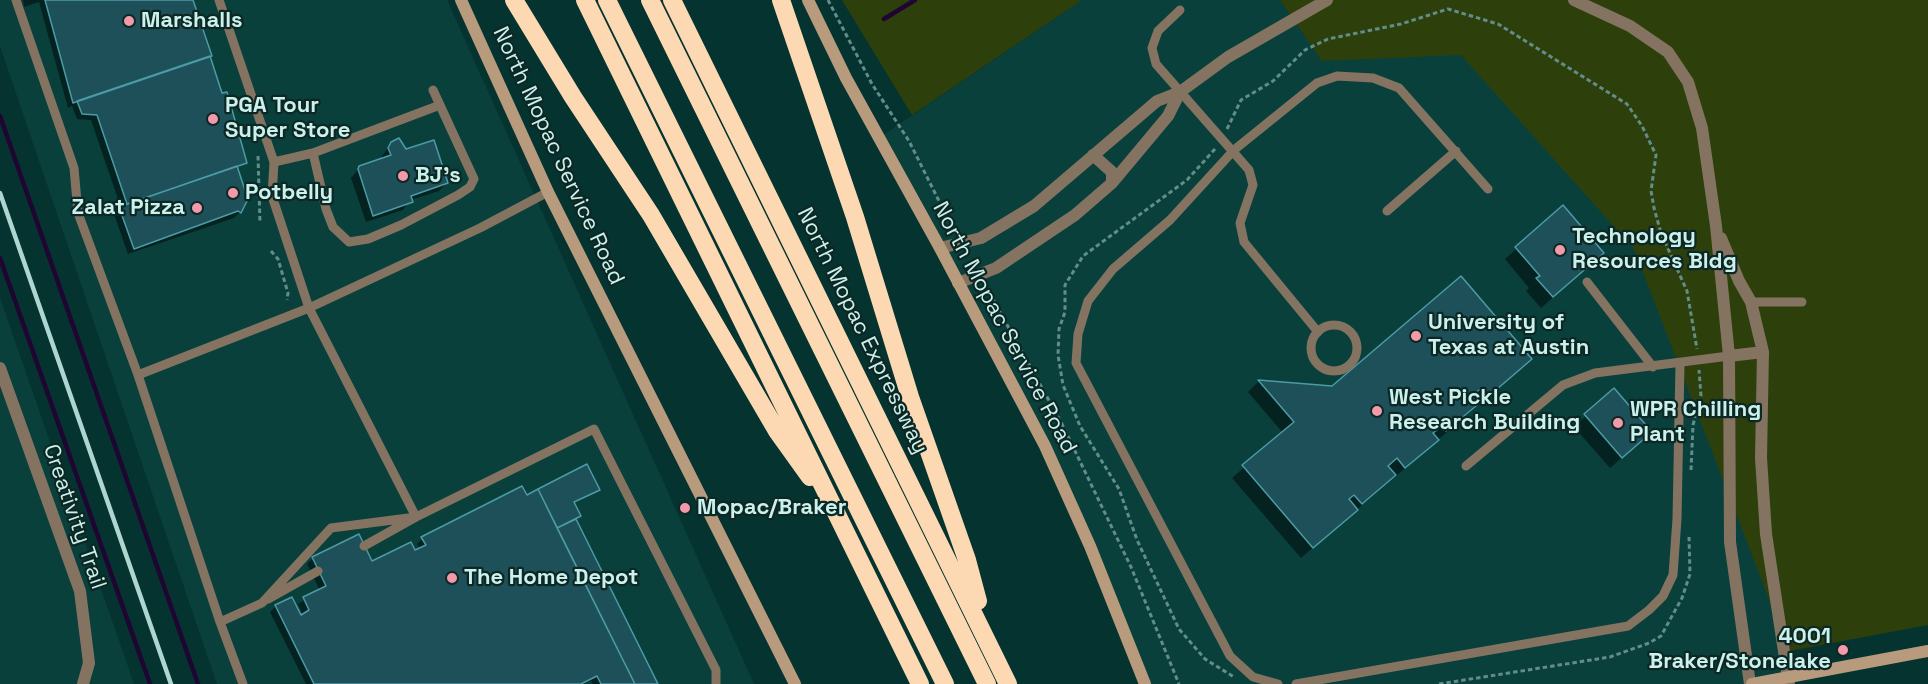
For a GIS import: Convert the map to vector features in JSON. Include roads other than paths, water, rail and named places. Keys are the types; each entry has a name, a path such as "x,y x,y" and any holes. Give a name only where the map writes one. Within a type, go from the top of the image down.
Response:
{"highway":[{"path":"514,0 573,97 651,215 777,431 840,519"},
{"path":"585,0 920,684"},
{"path":"607,0 945,684"},
{"path":"650,0 987,684"},
{"name":"North Mopac Expressway","path":"672,0 989,641 1008,684"},
{"path":"781,0 855,217 910,397 967,560 989,641"}],"main road":[{"name":"North Mopac Service Road","path":"462,0 548,192 795,684"},
{"name":"North Mopac Service Road","path":"808,0 846,78 940,248 1045,446 1090,546 1145,684"},
{"path":"1133,650 1156,684"},
{"path":"1751,684 1788,681 1928,651"},
{"path":"782,657 789,684"}],"street":[{"path":"940,248 981,238 1034,206 1157,101 1180,92 1228,57 1327,0"},
{"path":"1574,0 1630,26 1668,52 1688,82 1702,128 1716,226 1729,356 1730,542 1751,684"},
{"path":"958,284 996,268 1076,216 1112,183 1168,116 1180,92"},
{"path":"1093,156 1112,172 1112,183"},
{"path":"1716,226 1751,302 1763,352 1761,458 1766,534 1788,681"},
{"path":"1729,356 1763,352"},
{"name":"Creativity Trail","path":"0,368 80,591 89,663 83,684"}],"lane":[{"path":"16,0 74,168 78,213 138,375 220,622 243,684"},
{"path":"219,0 274,162 272,196 309,308 416,517"},
{"path":"1180,10 1158,31 1152,48 1156,64 1234,150 1249,170 1253,185 1240,223 1244,242 1318,332"},
{"path":"1278,684 1253,677 1230,656 1076,363 1078,334 1088,301 1113,269 1170,220 1234,150 1317,83 1337,76 1373,78 1399,88 1488,189"},
{"path":"313,153 333,227 349,242 368,239 420,215 473,183 470,168 432,90"},
{"path":"274,162 313,153 440,105"},
{"path":"1387,211 1456,152"},
{"path":"138,375 309,308 480,228 548,192"},
{"path":"1587,282 1653,367"},
{"path":"1751,302 1802,302"},
{"path":"1339,325 1350,330 1356,339 1358,348 1355,360 1342,370 1330,371 1319,366 1312,356 1311,349 1318,332 1326,326 1339,325"},
{"path":"1466,466 1563,385 1595,374 1729,356"},
{"path":"1296,684 1628,626 1649,610 1663,596 1673,575 1677,519 1680,364"},
{"path":"364,546 416,517 594,429 716,670 716,684"},
{"path":"262,603 332,528 416,517"},
{"path":"220,622 262,603 318,571"}],"waterway":[{"path":"884,19 915,0"},
{"path":"0,116 198,684"},
{"path":"0,258 150,684"}],"railway":[{"path":"0,193 171,684"}],"place":[{"name":"Marshalls","path":"129,21"},
{"name":"PGA Tour Super Store","path":"213,119"},
{"name":"BJ's","path":"403,176"},
{"name":"Potbelly","path":"233,193"},
{"name":"Zalat Pizza","path":"197,208"},
{"name":"Technology Resources Bldg","path":"1560,250"},
{"name":"University of Texas at Austin","path":"1416,336"},
{"name":"West Pickle Research Building","path":"1377,411"},
{"name":"WPR Chilling Plant","path":"1618,423"},
{"name":"Mopac/Braker","path":"685,508"},
{"name":"The Home Depot","path":"452,578"},
{"name":"4001 Braker/Stonelake","path":"1843,650"}]}
